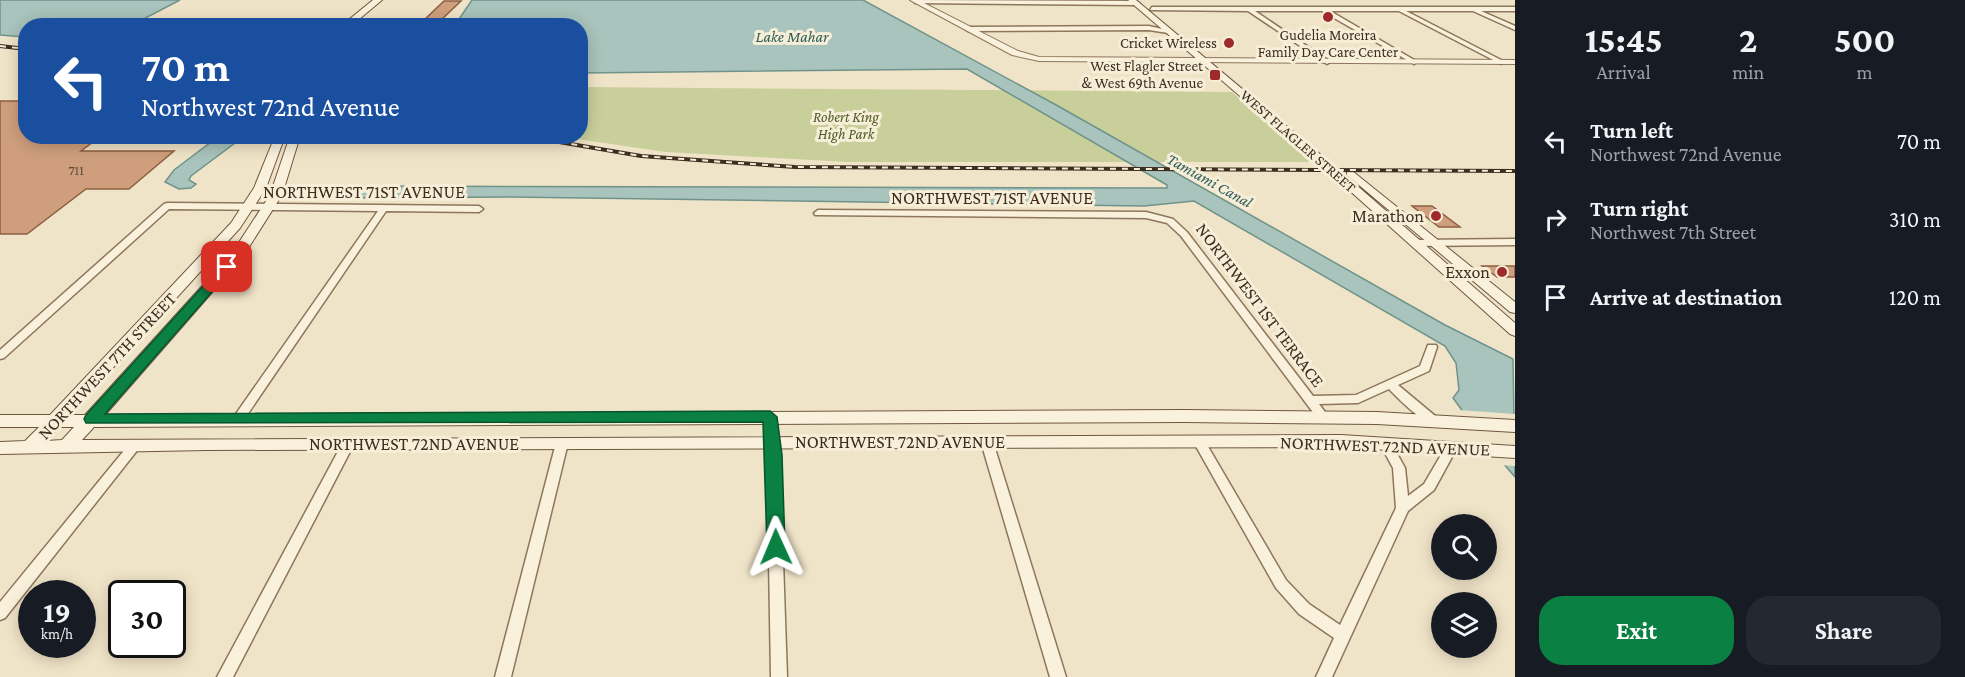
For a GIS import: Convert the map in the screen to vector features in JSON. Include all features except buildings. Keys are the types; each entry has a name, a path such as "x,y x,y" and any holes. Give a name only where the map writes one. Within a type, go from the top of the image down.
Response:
{"main road":[{"path":"355,18 378,0"},
{"path":"367,18 389,0"},
{"name":"WEST FLAGLER STREET","path":"1137,1 1152,9 1515,331"},
{"name":"WEST FLAGLER STREET","path":"1137,1 1165,28 1293,124 1515,309"},
{"path":"1280,124 1293,124"},
{"name":"NORTHWEST 7TH STREET","path":"31,446 202,264 248,207 264,179 277,144"},
{"name":"NORTHWEST 7TH STREET","path":"68,445 224,271 269,208 283,178 293,144"},
{"path":"980,416 987,442"},
{"path":"1184,416 1199,441"},
{"path":"1322,416 1341,441"},
{"name":"NORTHWEST 72ND AVENUE","path":"0,421 239,418 1322,416 1434,420 1515,426"},
{"path":"562,443 568,417"},
{"path":"770,417 773,443"},
{"path":"348,444 363,418"},
{"name":"NORTHWEST 72ND AVENUE","path":"0,448 68,445 1341,441 1452,446 1515,452"}],"street":[{"path":"1333,0 1349,9"},
{"path":"914,1 1137,1"},
{"path":"914,1 1015,53 1034,58 1211,62 1515,62"},
{"path":"1152,9 1515,9"},
{"path":"1248,9 1327,62"},
{"path":"1323,9 1414,62"},
{"path":"1398,9 1501,62"},
{"path":"1472,9 1515,28"},
{"path":"968,29 1165,28"},
{"name":"NORTHWEST 71ST AVENUE","path":"0,356 167,206 479,209"},
{"path":"239,418 383,208"},
{"name":"NORTHWEST 71ST AVENUE","path":"818,213 1146,215 1166,219"},
{"name":"NORTHWEST 1ST TERRACE","path":"1166,219 1184,234 1322,416"},
{"path":"1415,243 1515,243"},
{"path":"1310,400 1352,400 1392,385 1425,368 1432,347"},
{"path":"1392,385 1409,402 1434,420"},
{"path":"1199,441 1281,584 1304,609 1342,636"},
{"path":"987,442 1058,677"},
{"path":"1385,442 1399,468 1403,508"},
{"path":"503,677 562,443"},
{"path":"773,443 779,677"},
{"path":"225,677 348,444"},
{"path":"0,613 135,445"},
{"path":"1324,677 1403,508 1429,487 1452,446"}],"green space":[{"name":"Robert King High Park","path":"588,87 1232,92 1313,162 847,162 666,152 588,141"}],"water":[{"path":"0,0 180,0 145,18 18,18 18,36 0,35"},
{"name":"Lake Mahar","path":"472,0 863,0 1058,106 1445,325 1513,359 1515,477 1485,442 1453,398 1459,390 1456,363 1445,346 1194,201 1144,206 511,197 342,198 341,192 354,186 1167,188 1167,185 967,69 588,73 588,18 460,18"},
{"path":"208,144 234,144 191,176 189,180 196,184 191,188 179,189 165,182 174,170"}],"pier":[{"path":"1458,410 1515,414 1515,466 1500,465"}],"railway":[{"path":"0,46 18,48"},
{"path":"571,144 641,156 795,167 1515,171"}],"place":[{"name":"Gudelia Moreira Family Day Care Center","path":"1328,17"},
{"name":"Cricket Wireless","path":"1229,43"},
{"name":"West Flagler Street & West 69th Avenue","path":"1215,75"},
{"name":"Marathon","path":"1436,216"},
{"name":"Exxon","path":"1502,272"}],"route":[{"path":"227,267 92,419 770,417 774,455 776,547"}],"water label":[{"name":"Tamiami Canal","path":"1210,180"}]}
